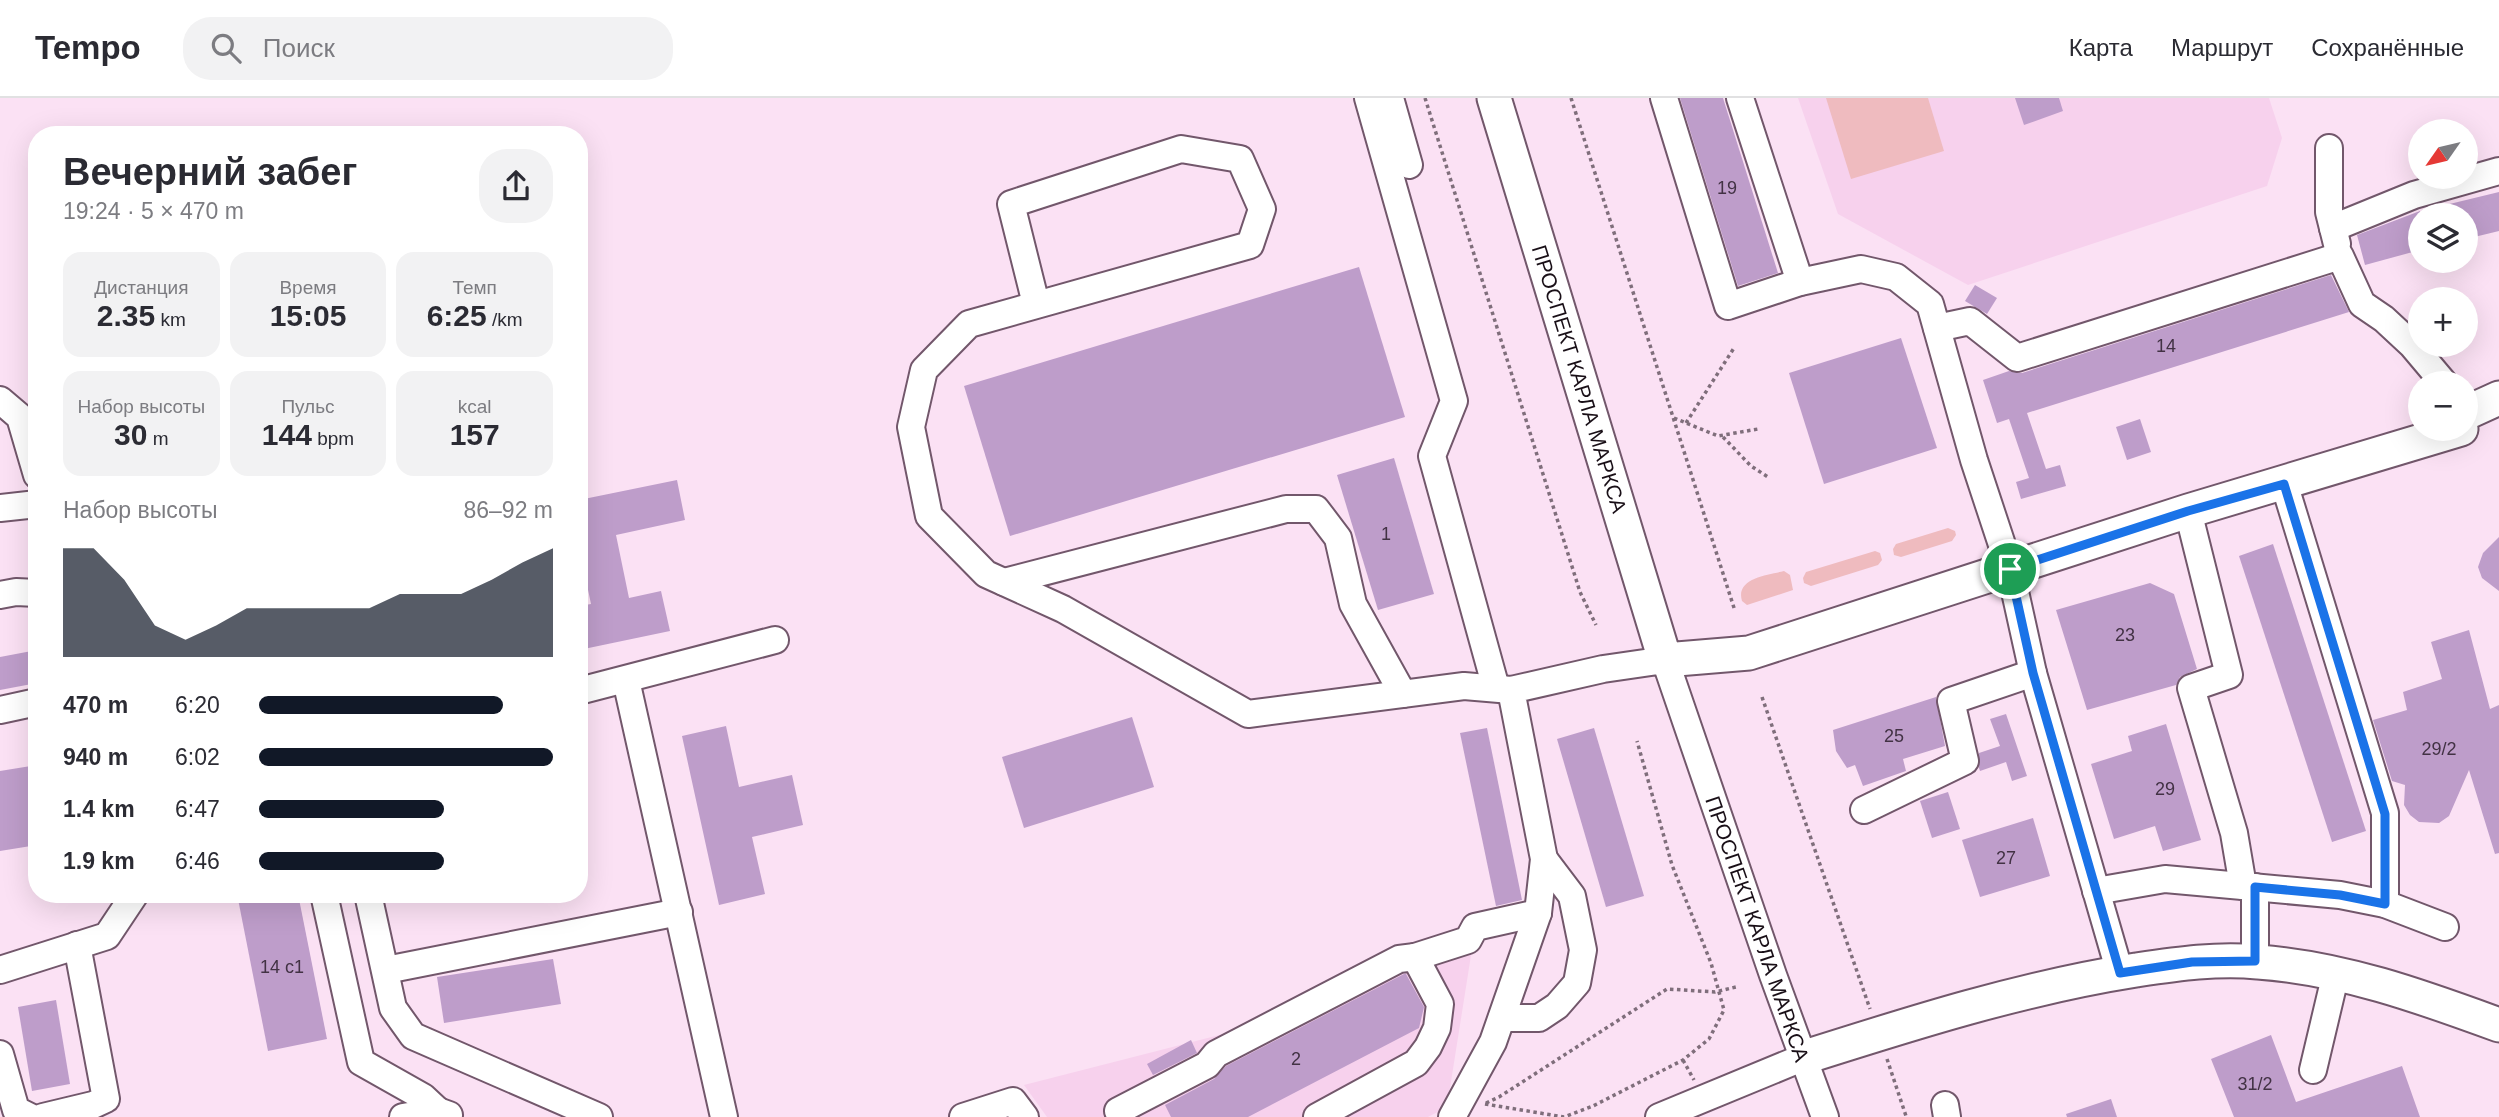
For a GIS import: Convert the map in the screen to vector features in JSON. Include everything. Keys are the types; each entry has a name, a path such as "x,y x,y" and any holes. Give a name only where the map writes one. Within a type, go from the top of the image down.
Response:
{"main road":[{"name":"ПРОСПЕКТ КАРЛА МАРКСА","path":"1494,98 1665,660"},
{"path":"1665,660 1749,653 2188,511 2379,454 2480,412"},
{"path":"2379,454 2408,441"},
{"path":"1802,1058 1993,1000 2120,973 2192,962 2255,961 2336,973 2412,992 2499,1025"}],"street":[{"path":"1368,98 1454,401 1432,456 1503,689 1544,859 1538,913 1502,1018 1493,1042 1452,1117"},
{"path":"1390,98 1409,165"},
{"path":"1664,98 1728,306 1800,282 1861,269 1896,277 1930,304 1974,460 2010,569 2033,673 2120,973"},
{"path":"1740,98 1800,282"},
{"path":"2329,148 2329,212 2340,256 2362,304 2384,319 2412,345 2434,371"},
{"path":"1036,304 1011,204 1181,149 1240,159 1262,209 1250,244 969,324 924,370 911,427 929,516 986,574 1063,609 1248,714 1464,686 1503,689 1665,660"},
{"path":"2333,228 2414,195 2499,171"},
{"path":"1937,328 1970,321 2017,358 2340,256"},
{"path":"0,400 20,417 28,444"},
{"path":"2284,484 2385,814 2385,904"},
{"path":"0,509 28,505"},
{"path":"1004,582 1286,509 1316,509 1338,538 1353,604 1403,695"},
{"path":"2188,511 2229,676 2191,688 2249,886 2255,961"},
{"path":"0,596 28,593"},
{"path":"588,689 775,640"},
{"name":"ПРОСПЕКТ КАРЛА МАРКСА","path":"1665,660 1802,1058 1825,1117"},
{"path":"1864,810 1965,761 1951,701 2033,673"},
{"path":"626,680 724,1117"},
{"path":"0,710 28,704"},
{"path":"1502,1018 1539,1018 1557,1006 1577,983 1583,950 1572,896 1544,859"},
{"path":"2096,891 2165,879 2340,895 2385,904 2445,927"},
{"path":"0,970 107,936 129,903"},
{"path":"326,903 361,1062 423,1097 446,1114"},
{"path":"370,903 393,1008 413,1036 599,1117"},
{"path":"386,970 679,912"},
{"path":"1121,1117 1118,1111 1207,1065 1216,1054 1399,959 1415,957 1468,940 1475,927 1538,913"},
{"path":"43,1117 93,1105 106,1099 77,945"},
{"path":"1317,1117 1416,1063 1428,1047 1437,1028 1440,1004 1415,957"},
{"path":"2313,1070 2336,973"},
{"path":"0,1055 16,1110 30,1117"},
{"path":"1659,1117 1802,1058"},
{"path":"963,1117 1013,1101 1026,1117"},
{"path":"403,1117 446,1114"}],"path":[{"path":"1425,98 1580,592 1596,625"},
{"path":"1571,98 1735,611"},
{"path":"1686,423 1734,348"},
{"path":"1674,418 1722,436 1751,466 1768,477"},
{"path":"1722,436 1758,429"},
{"path":"1762,696 1906,1116"},
{"path":"1637,741 1672,865 1711,963 1719,992 1724,1010 1709,1040 1684,1060 1593,1106 1564,1117 1482,1105 1499,1097 1667,989 1719,992 1736,987"}],"shaded area":[{"path":"1798,98 2269,98 2282,138 2267,186 1968,285 1838,214"},
{"path":"1826,98 1928,98 1944,151 1851,179"},
{"path":"1948,528 1955,531 1956,535 1952,541 1901,557 1894,555 1896,544"},
{"path":"1875,551 1880,553 1882,560 1878,565 1811,586 1804,583 1806,572"},
{"path":"1784,571 1790,575 1793,590 1747,605 1742,601 1741,593 1748,582"},
{"path":"1462,925 1472,949 1447,1107 1428,1117 1047,1117 1024,1085 1235,1031"}],"building":[{"path":"1680,98 1723,98 1778,273 1738,286"},
{"path":"2015,98 2059,98 2063,111 2024,125"},
{"path":"2499,192 2499,231 2478,236 2478,203 2454,203"},
{"path":"2408,216 2408,253 2365,265 2357,235"},
{"path":"1359,267 1405,417 1010,536 964,386"},
{"path":"2331,275 2349,312 2027,413 2046,469 2060,465 2066,486 2021,499 2016,482 2029,478 2009,419 1997,423 1983,380 2009,371 2022,373"},
{"path":"1975,285 1997,298 1987,314 1965,301"},
{"path":"1901,338 1937,448 1824,484 1789,373"},
{"path":"2140,419 2151,452 2127,460 2116,427"},
{"path":"1394,458 1434,594 1378,610 1337,475"},
{"path":"677,480 685,520 616,535 629,598 661,591 670,631 588,648 588,604 591,604 588,590 588,498"},
{"path":"2499,537 2499,591 2482,578 2478,567 2483,553"},
{"path":"2273,544 2366,831 2332,842 2239,556"},
{"path":"2150,583 2174,594 2197,669 2180,677 2176,685 2087,710 2056,610"},
{"path":"2469,630 2490,709 2499,705 2499,853 2495,854 2469,770 2449,816 2439,823 2419,822 2410,815 2404,805 2405,785 2392,781 2373,720 2407,710 2403,692 2442,679 2431,642"},
{"path":"28,652 28,685 0,690 0,657"},
{"path":"1936,697 1945,746 1903,759 1906,771 1863,786 1855,765 1847,768 1836,751 1833,730"},
{"path":"2006,714 2027,776 2012,781 2006,762 1980,771 1979,768 1979,753 2000,746 1990,719"},
{"path":"1132,717 1154,787 1024,828 1002,757"},
{"path":"2166,724 2201,840 2163,851 2155,826 2114,839 2091,764 2132,751 2128,736"},
{"path":"726,726 739,787 792,775 803,825 752,837 765,894 719,905 682,736"},
{"path":"1487,728 1522,900 1496,906 1460,733"},
{"path":"1594,728 1644,896 1606,907 1557,739"},
{"path":"28,766 28,846 0,851 0,771"},
{"path":"1948,792 1960,829 1932,838 1920,801"},
{"path":"2033,818 2050,876 1980,897 1962,840"},
{"path":"239,903 300,903 327,1039 268,1051"},
{"path":"553,959 561,1004 444,1023 437,977"},
{"path":"1404,974 1424,1007 1419,1028 1248,1117 1171,1117 1165,1105 1214,1079 1226,1066"},
{"path":"56,1000 70,1084 32,1091 18,1007"},
{"path":"2271,1035 2296,1102 2402,1066 2420,1117 2234,1117 2211,1059"},
{"path":"1191,1040 1197,1053 1153,1075 1147,1064"},
{"path":"2111,1099 2117,1117 2067,1117 2066,1114"}],"route":[{"path":"2284,484 2385,814 2385,904 2340,895 2255,887 2255,961 2192,962 2120,973 2033,673 2010,569 2188,511 2284,484"}]}
